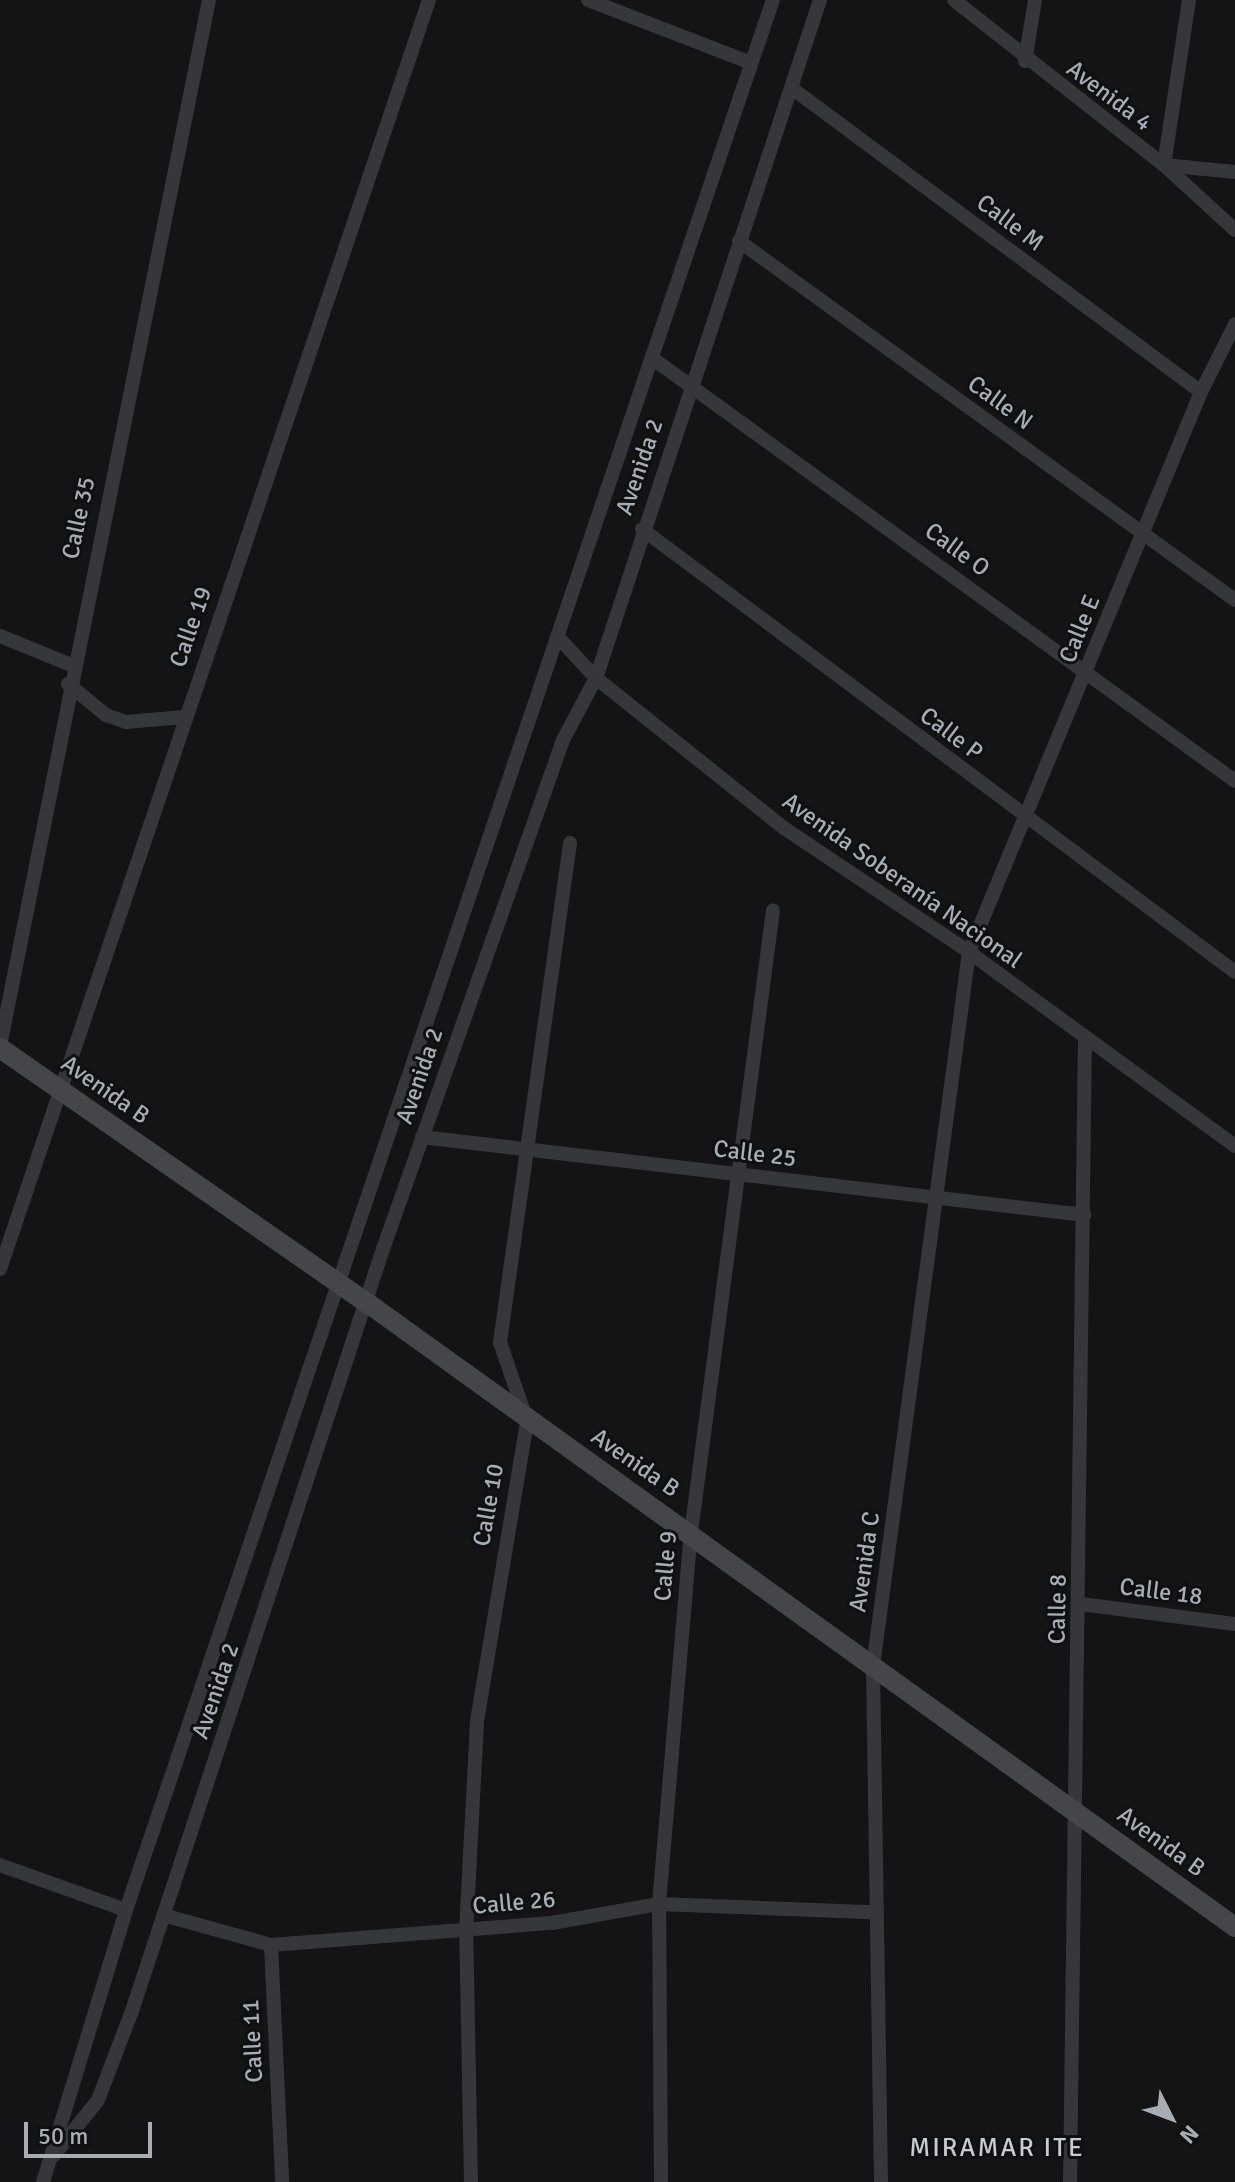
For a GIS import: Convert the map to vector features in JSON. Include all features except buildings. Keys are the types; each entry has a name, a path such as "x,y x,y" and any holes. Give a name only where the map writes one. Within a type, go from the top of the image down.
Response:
{"street":[{"name":"Calle 35","path":"0,1047 71,665 209,0"},
{"name":"Calle 19","path":"0,1269 57,1088 429,0"},
{"path":"588,0 751,63"},
{"name":"Avenida 2","path":"43,2182 126,1910 773,0"},
{"name":"Avenida 2","path":"51,2158 98,2100 369,1304 422,1137 563,740 596,678 642,529 793,89 820,0"},
{"name":"Avenida 4","path":"954,0 1025,61 1164,165 1235,230"},
{"path":"1025,61 1035,0"},
{"path":"1189,0 1164,165 1235,172"},
{"name":"Calle M","path":"793,89 1201,392"},
{"name":"Calle N","path":"739,241 1235,600"},
{"name":"Calle E","path":"969,952 1201,392 1235,324"},
{"name":"Calle O","path":"652,358 1235,781"},
{"name":"Calle P","path":"642,529 1235,972"},
{"path":"0,636 71,665"},
{"name":"Avenida Soberanía Nacional","path":"557,636 596,678 784,828 969,952 1235,1146"},
{"path":"68,684 106,715 126,722 184,717"},
{"name":"Calle 10","path":"471,2182 467,1929 477,1721 527,1421 500,1342 570,843"},
{"name":"Calle 9","path":"661,2182 659,1904 691,1533 773,910"},
{"name":"Avenida C","path":"881,2182 872,1912 873,1666 969,952"},
{"name":"Calle 8","path":"1070,2182 1073,1810 1081,1604 1085,1037"},
{"name":"Avenida B","path":"0,1047 369,1304 527,1421 691,1533 1235,1927"},
{"name":"Calle 25","path":"422,1137 1084,1215"},
{"name":"Calle 18","path":"1081,1604 1235,1624"},
{"path":"0,1865 126,1910"},
{"name":"Calle 26","path":"163,1915 271,1945 467,1929 659,1904 872,1912"},
{"name":"Calle 11","path":"271,1945 282,2182"}],"district":[{"name":"MIRAMAR ITE","path":"997,2149"}]}
